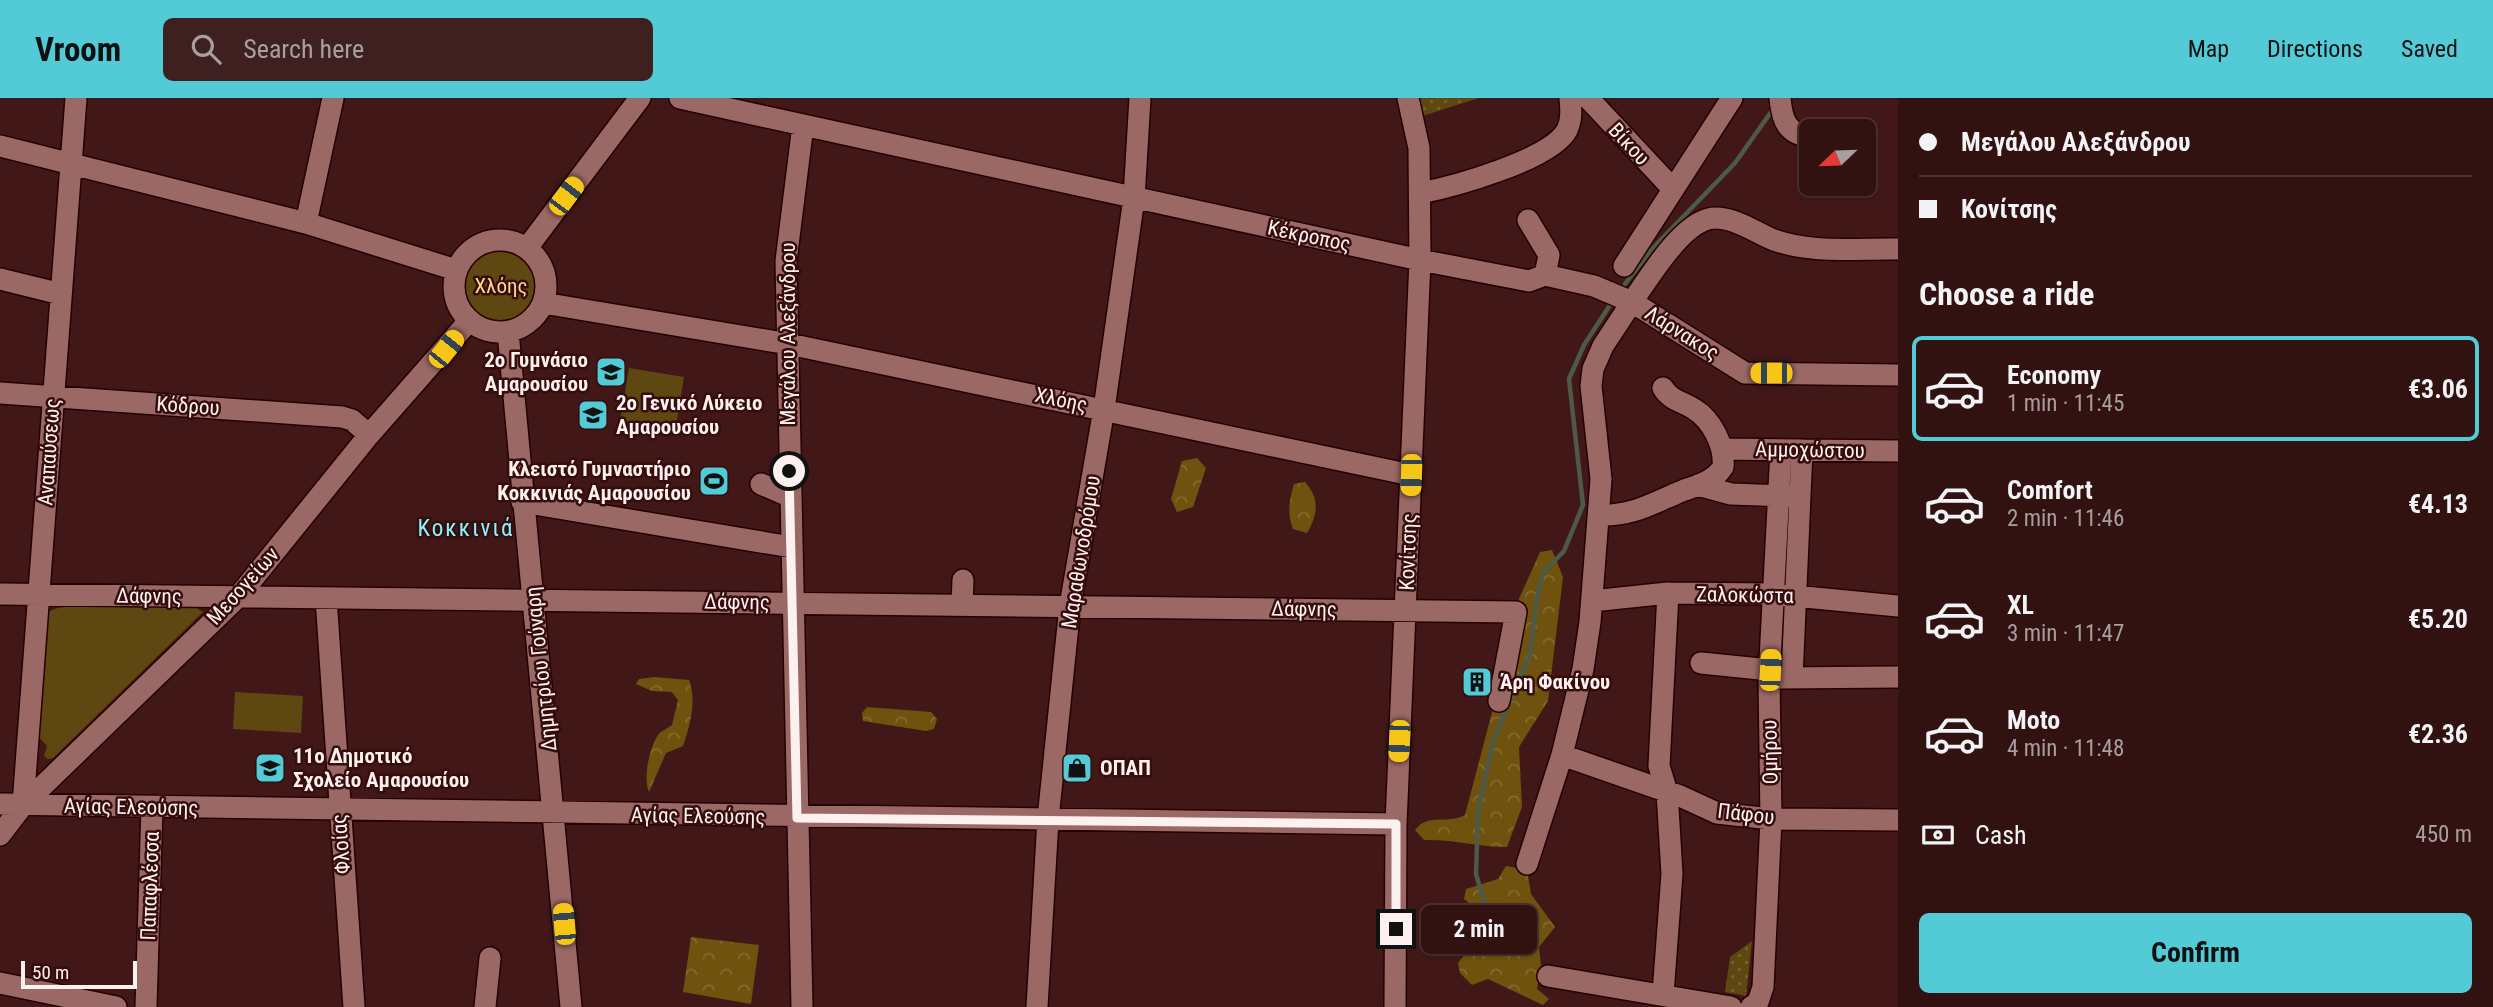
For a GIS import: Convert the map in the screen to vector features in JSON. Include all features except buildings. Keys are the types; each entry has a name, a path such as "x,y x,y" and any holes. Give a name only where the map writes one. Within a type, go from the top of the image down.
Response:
{"street":[{"name":"Αναπαύσεως","path":"23,805 76,98"},
{"path":"306,223 333,98"},
{"path":"527,248 639,98"},
{"name":"Κέκροπος","path":"680,98 1420,260 1529,281 1545,275 1594,286 1632,302"},
{"name":"Μαραθωνοδρόμου","path":"1037,1007 1048,819 1070,607 1104,409 1134,198 1140,98"},
{"name":"Κονίτσης","path":"1395,1007 1396,824 1420,260 1419,148 1408,98"},
{"path":"1420,193 1464,183 1509,166 1558,141 1567,130 1571,114 1570,98"},
{"name":"Βίκου","path":"1588,98 1672,188"},
{"path":"1624,266 1732,98"},
{"path":"1780,98 1782,116 1788,128 1799,134"},
{"name":"Μεγάλου Αλεξάνδρου","path":"802,1007 794,603 789,496 787,238 803,125"},
{"path":"0,146 306,223 456,271"},
{"path":"1527,864 1562,755 1583,669 1600,515 1599,458 1591,386 1593,369 1603,346 1676,242 1707,219 1720,219 1772,239 1811,248 1898,249"},
{"path":"1528,220 1549,255 1545,275"},
{"path":"486,242 514,242 527,248 544,273 547,288 544,303 530,322 508,332 487,331 469,321 455,297 456,271 468,253 486,242"},
{"path":"0,279 61,295"},
{"name":"Λάρνακος","path":"1632,302 1745,373 1898,374"},
{"name":"Χλόης","path":"544,303 789,344 1411,475"},
{"name":"Μεσογείων","path":"0,835 23,805 238,597 369,435 469,321"},
{"name":"Δημητρίου Γούναρη","path":"508,332 571,1007"},
{"path":"1600,515 1637,512 1719,473 1724,458 1722,449 1703,416 1671,398 1663,387"},
{"name":"Κόδρου","path":"0,393 342,417 352,420 369,435"},
{"name":"Αμμοχώστου","path":"1722,449 1898,451"},
{"name":"Ομήρου","path":"1751,1007 1758,1002 1763,987 1771,819 1770,674 1780,450"},
{"path":"1792,678 1802,450"},
{"path":"761,484 789,496"},
{"path":"1698,485 1731,494 1800,497"},
{"path":"522,502 791,547"},
{"path":"962,605 963,580"},
{"path":"1663,994 1672,903 1667,792 1661,776 1659,753 1668,593"},
{"name":"Ζαλοκώστα","path":"1592,601 1668,593 1774,594 1898,606"},
{"name":"Δάφνης","path":"0,594 1516,612 1499,701"},
{"name":"Φλοίας","path":"326,598 354,1007"},
{"path":"1701,663 1792,678 1898,677"},
{"name":"Πάφου","path":"1562,755 1667,792 1717,813 1771,819 1898,820"},
{"name":"Αγίας Ελεούσης","path":"0,804 797,818 1396,824"},
{"name":"Παπαφλέσσα","path":"146,1007 152,806"},
{"path":"485,1007 490,958"},
{"path":"1548,976 1731,1007"},
{"path":"0,984 116,1007"}],"green space":[{"path":"1412,98 1479,98 1419,117"},
{"name":"Χλόης","path":"493,249 507,249 521,255 531,265 537,286 535,300 521,317 507,323 493,323 479,317 469,307 463,293 463,279 469,265 479,255"},
{"path":"629,368 684,377 675,432 620,422"},
{"path":"1197,458 1206,468 1193,507 1177,512 1171,499 1182,461"},
{"path":"1305,482 1313,494 1316,507 1307,533 1293,529 1289,512 1294,484"},
{"path":"1552,550 1563,577 1548,701 1519,747 1522,807 1507,847 1424,840 1415,830 1426,821 1465,815 1496,697 1521,621 1518,601 1540,552"},
{"path":"110,603 192,605 203,612 53,758 48,759 44,756 47,746 38,736 46,613 60,608"},
{"path":"654,677 689,680 692,705 683,746 666,753 649,792 647,772 652,748 658,735 672,725 678,700 672,692 652,691 636,684 639,679"},
{"path":"235,692 303,696 301,733 233,729"},
{"path":"867,707 931,712 937,719 934,729 926,731 863,721 862,713"},
{"path":"1506,866 1527,870 1531,894 1555,927 1539,947 1541,965 1537,989 1549,999 1543,1005 1488,979 1472,985 1460,973 1458,963 1482,932 1483,914 1464,899 1466,889 1498,879"},
{"path":"691,937 759,945 751,1004 683,992"},
{"path":"1752,941 1746,996 1725,992 1730,957"}],"waterway":[{"path":"1625,284 1652,249 1735,163 1771,112"},
{"path":"1502,944 1488,915 1476,874 1478,811 1494,738 1530,655 1537,597 1543,573 1564,551 1583,505 1569,379 1584,345 1612,302"}],"place":[{"name":"2ο Γυμνάσιο Αμαρουσίου","path":"611,372"},
{"name":"2ο Γενικό Λύκειο Αμαρουσίου","path":"593,415"},
{"name":"Κλειστό Γυμναστήριο Κοκκινιάς Αμαρουσίου","path":"714,481"},
{"name":"Άρη Φακίνου","path":"1477,682"},
{"name":"11ο Δημοτικό Σχολείο Αμαρουσίου","path":"270,768"},
{"name":"ΟΠΑΠ","path":"1077,768"}],"district":[{"name":"Κοκκινιά","path":"466,528"}],"route":[{"path":"789,471 797,818 1396,824 1396,929"}]}
